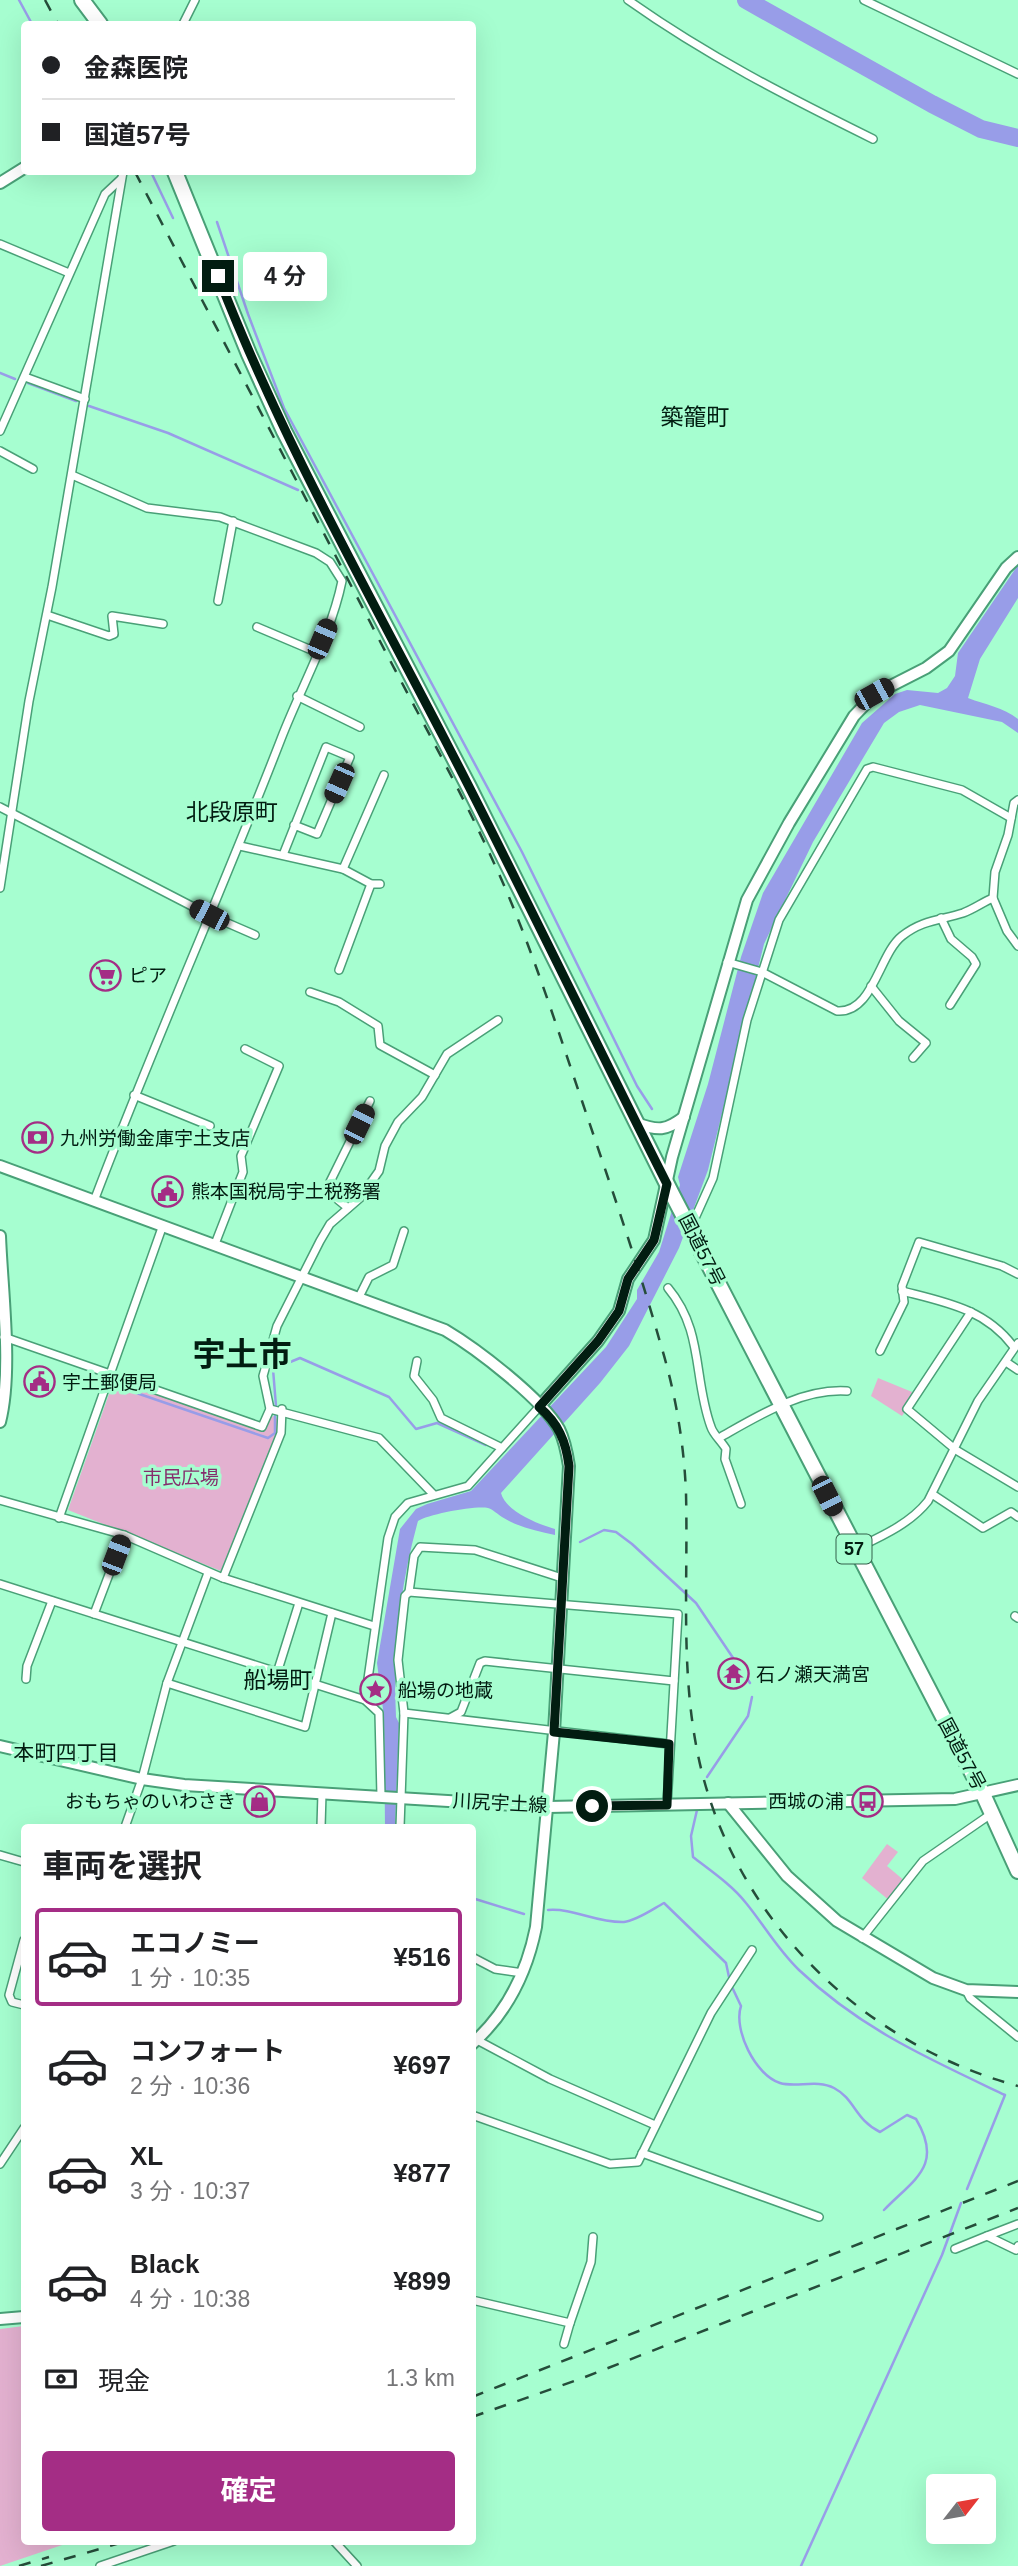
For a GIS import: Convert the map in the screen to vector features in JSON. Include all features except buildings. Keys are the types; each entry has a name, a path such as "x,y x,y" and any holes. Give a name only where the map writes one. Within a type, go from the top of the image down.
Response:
{"highway":[{"path":"82,0 98,21"},
{"name":"国道57号","path":"176,175 248,354 284,431 469,787 669,1189 983,1794 1014,1856 1018,1871"}],"street":[{"path":"184,21 195,0"},
{"path":"628,0 690,43 745,75 873,139"},
{"path":"864,0 1018,74"},
{"path":"0,183 21,170"},
{"path":"0,430 105,194 122,175"},
{"path":"0,888 10,812 86,399 122,175"},
{"path":"0,244 69,273"},
{"path":"25,377 86,399"},
{"path":"0,451 33,469"},
{"path":"72,475 147,508 220,517 316,553 330,562 342,581 240,846 134,1095 94,1201"},
{"path":"218,601 233,521"},
{"path":"365,1700 388,1538 396,1517 408,1503 468,1486 598,1341 619,1311 628,1279 654,1240 669,1189 684,1116 731,963 747,900 854,716 874,694 926,668 949,651 1006,568 1018,557"},
{"path":"47,615 109,636 114,634 112,616 163,624"},
{"path":"257,627 316,652"},
{"path":"298,696 360,727"},
{"path":"283,855 294,825 326,747 350,757 317,834 294,825"},
{"path":"691,1227 713,1178 737,1061 760,971 779,920 867,769 873,767 962,790 1011,818"},
{"path":"343,869 384,775"},
{"path":"1018,800 1014,803 995,872 993,898 1007,931 1018,946"},
{"path":"0,807 209,915 255,935"},
{"path":"240,846 343,869 376,884 339,970"},
{"path":"731,963 760,971 841,1012 856,1006 887,953 902,936 926,921 968,911 993,898"},
{"path":"941,918 951,939 972,957 975,964 950,1005"},
{"path":"870,986 899,1021 926,1043 913,1058"},
{"path":"310,992 339,1002 378,1026 380,1045 435,1075"},
{"path":"3,1343 262,1427 270,1409 263,1376 277,1325 330,1224 360,1198 379,1171 385,1146 398,1122 422,1097 447,1054 498,1020"},
{"path":"215,1244 243,1172 240,1157 279,1066 245,1049"},
{"path":"134,1095 210,1126"},
{"path":"348,1208 327,1191 370,1101"},
{"path":"636,1123 657,1130 669,1128 684,1116"},
{"path":"0,1166 431,1324 473,1347 548,1415 558,1429 566,1446 569,1466 554,1732 536,1927 523,1973 500,2013 476,2041"},
{"path":"60,1518 108,1375 163,1225"},
{"path":"359,1297 369,1277 393,1265 404,1231"},
{"path":"0,1236 3,1343 0,1422"},
{"path":"880,1351 904,1302 902,1291 919,1242 1002,1266 1018,1274"},
{"path":"667,1288 683,1306 696,1346 711,1430 726,1449 725,1459 740,1504"},
{"path":"854,1549 919,1511 932,1494 956,1450 978,1402 1015,1344 998,1327 971,1312 902,1291"},
{"path":"971,1312 907,1409 956,1450 1018,1487"},
{"path":"417,1361 414,1376 433,1400 441,1418 502,1448"},
{"path":"1006,1362 1018,1370"},
{"path":"719,1438 781,1406 823,1390 847,1391"},
{"path":"270,1409 282,1409 379,1438 433,1494"},
{"path":"223,1578 281,1433 282,1409"},
{"path":"932,1494 983,1528 1011,1512 1018,1517"},
{"path":"0,1500 60,1518 76,1519 124,1535 208,1573 374,1626"},
{"path":"94,1614 124,1535"},
{"path":"400,1824 404,1713 398,1660 405,1596 409,1592 414,1556 420,1547 475,1550 562,1578"},
{"path":"126,1824 142,1779 180,1643 208,1573"},
{"path":"0,1584 365,1700 379,1713 383,1797"},
{"path":"409,1592 678,1614 667,1805"},
{"path":"26,1679 27,1665 52,1601"},
{"path":"277,1673 299,1602"},
{"path":"167,1683 304,1727 332,1613"},
{"path":"450,1718 461,1712 480,1663 485,1661 674,1681"},
{"path":"404,1713 450,1718 474,1724 669,1744"},
{"name":"川尻宇土線","path":"0,1746 142,1779 548,1807 955,1799 1018,1785"},
{"path":"321,1824 322,1793"},
{"path":"728,1803 787,1876 837,1921 862,1938 933,1978 966,1990 1018,1992"},
{"path":"862,1938 923,1861 992,1813"},
{"path":"0,1855 21,1861"},
{"path":"476,2116 610,2164 638,2162 711,2014 752,1950"},
{"path":"21,1951 9,1995 12,2002 21,2004"},
{"path":"476,1960 495,1969 523,1973"},
{"path":"966,1990 970,1998 1018,2037"},
{"path":"476,2042 550,2079 655,2125"},
{"path":"0,2164 21,2132"},
{"path":"642,2153 819,2217"},
{"path":"955,2249 1018,2224"},
{"path":"564,2344 591,2262 593,2236"},
{"path":"987,2236 1016,2250 1018,2246"},
{"path":"476,2301 570,2323"},
{"path":"0,2319 21,2316"},
{"path":"100,2566 162,2545"},
{"path":"338,2545 357,2566"}],"green space":[{"path":"878,1378 917,1394 902,1416 871,1396"},
{"name":"市民広場","path":"114,1380 262,1429 270,1417 275,1416 278,1421 276,1435 221,1571 68,1510"},
{"path":"887,1844 898,1852 887,1866 906,1882 890,1901 862,1878"},
{"path":"21,2326 21,2545 62,2545 0,2566 0,2329"}],"water":[{"path":"1018,565 1018,598 980,659 968,698 1000,709 1018,719 1018,733 1002,722 920,705 899,712 884,723 813,842 764,944 708,1170 679,1248 629,1346 600,1383 501,1493 509,1506 532,1520 555,1529 555,1535 521,1526 482,1507 442,1513 418,1521 402,1594 397,1643 395,1692 396,1717 399,1723 395,1824 385,1824 384,1717 377,1663 400,1529 416,1509 471,1491 606,1347 637,1299 637,1290 659,1252 680,1185 678,1177 708,1084 741,957 763,893 862,723 895,694 907,690 938,693 947,688 955,676 958,653"}],"waterway":[{"path":"19,0 30,21"},
{"path":"746,0 981,129 1018,138"},
{"path":"152,175 173,218"},
{"path":"217,222 284,408 522,852 637,1086 652,1109"},
{"path":"0,373 15,379"},
{"path":"28,383 76,401"},
{"path":"89,406 168,433 298,490"},
{"path":"276,1406 273,1369 300,1358 389,1397 416,1429 437,1423 486,1445"},
{"path":"116,1386 268,1438 275,1433 275,1416"},
{"path":"580,1542 604,1530 616,1532 632,1544 696,1603 750,1683"},
{"path":"707,1777 748,1716 752,1697"},
{"path":"697,1810 691,1836 693,1857 740,1896 799,1970 871,2026 1005,2095 967,2189"},
{"path":"476,1899 524,1914"},
{"path":"548,1910 624,1922 664,1903 726,1963 729,1977"},
{"path":"732,1987 741,2006 740,2027 748,2050 762,2071 771,2078 786,2084 821,2084 834,2088 847,2098 865,2122 880,2132 907,2115 916,2119 924,2135 926,2160 915,2180 884,2210"},
{"path":"801,2566 942,2255 961,2203"}],"railway":[{"path":"45,0 56,21"},
{"path":"137,175 468,809 511,902 543,987 632,1251 674,1398 681,1436 686,1493 686,1630 692,1718 699,1762 712,1805 730,1849 753,1891 781,1931 848,1999 887,2027 928,2051 972,2071 1018,2086"},
{"path":"476,2395 1018,2181"},
{"path":"476,2416 580,2379 1018,2208"},
{"path":"41,2566 113,2545"},
{"path":"19,2566 49,2557"}],"place":[{"name":"ピア","path":"106,975"},
{"name":"九州労働金庫宇土支店","path":"37,1138"},
{"name":"熊本国税局宇土税務署","path":"168,1191"},
{"name":"宇土郵便局","path":"39,1382"},
{"name":"石ノ瀬天満宮","path":"733,1674"},
{"name":"船場の地蔵","path":"375,1690"},
{"name":"おもちゃのいわさき","path":"259,1801"},
{"name":"西城の浦","path":"867,1801"}],"district":[{"name":"築籠町","path":"695,417"},
{"name":"北段原町","path":"232,812"},
{"name":"宇土市","path":"242,1354"},
{"name":"船場町","path":"278,1680"},
{"name":"本町四丁目","path":"66,1752"}],"route":[{"path":"218,276 248,354 284,431 469,787 667,1184 654,1240 647,1255 628,1279 619,1311 598,1341 539,1407 558,1429 566,1446 569,1466 554,1732 669,1744 667,1805 592,1806"}]}
